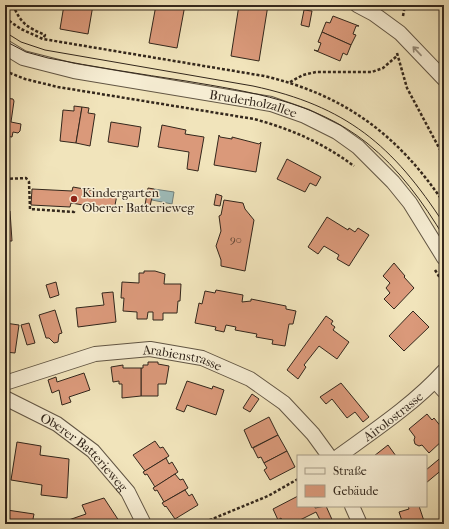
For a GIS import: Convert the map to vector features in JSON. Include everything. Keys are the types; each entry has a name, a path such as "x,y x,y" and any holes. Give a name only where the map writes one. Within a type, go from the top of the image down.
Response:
{"street":[{"path":"356,5 374,14 400,33 444,79"},
{"name":"Bruderholzallee","path":"5,46 23,58 74,71 271,104 304,116 337,132 358,147 393,182 410,203 444,258"},
{"name":"Arabienstrasse","path":"5,383 96,354 150,349 202,358 250,379 284,403 313,434 328,455"},
{"name":"Airolostrasse","path":"340,455 441,381"},
{"name":"Oberer Batterieweg","path":"5,398 57,424 93,451 128,492 144,524"},
{"path":"352,507 360,524"}],"path":[{"path":"5,8 12,5 19,18 28,28 45,35 43,39"},
{"path":"405,5 397,56 407,88 444,157"},
{"path":"290,82 302,75 312,73 372,72 383,68 397,56"},
{"path":"5,71 25,80 58,87 254,119 280,126 311,138 338,153 358,169"},
{"path":"5,179 26,178 29,182 30,209 74,212 74,210"},
{"path":"431,263 444,284"},
{"path":"200,524 268,496 297,480"}],"water":[{"path":"154,189 174,192 172,204 152,200"}],"building":[{"path":"64,5 93,5 88,34 60,29"},
{"path":"156,5 185,5 177,48 149,43"},
{"path":"239,5 268,5 259,61 231,56"},
{"path":"304,10 312,11 309,27 301,25"},
{"path":"333,16 359,26 356,26 353,34 356,35 351,45 322,32 326,22 330,23"},
{"path":"322,32 351,45 347,55 343,53 340,61 314,50 318,51 321,43 318,42"},
{"path":"5,98 13,99 14,101 11,122 21,124 20,131 18,133 13,132 12,137 5,136"},
{"path":"74,106 82,107 76,143 60,141 63,110 74,111"},
{"path":"82,107 89,108 88,113 95,114 90,146 76,143"},
{"path":"111,122 141,127 138,147 108,142"},
{"path":"162,125 186,130 185,134 204,137 198,171 187,169 189,152 158,147"},
{"path":"219,135 220,137 232,139 232,137 259,144 261,142 256,172 214,165"},
{"path":"287,159 321,177 316,186 310,183 305,192 277,179"},
{"name":"Kindergarten Oberer Batterieweg","path":"73,187 117,195 114,210 71,203 70,207 31,205 32,189 72,191"},
{"path":"148,188 154,189 150,206 145,205"},
{"path":"216,194 222,196 220,206 214,205"},
{"path":"224,200 243,203 245,209 254,220 245,271 221,266 221,260 216,246 221,231 219,216 221,215"},
{"path":"5,211 10,211 12,241 5,241"},
{"path":"327,217 348,230 349,228 355,232 358,228 369,235 349,266 337,259 339,255 324,246 318,254 308,247"},
{"path":"394,263 414,288 394,309 384,299 390,293 386,288 390,283 383,276"},
{"path":"144,271 155,271 165,274 164,284 181,284 180,301 178,301 177,313 163,313 163,320 153,320 153,312 148,312 147,319 137,319 137,312 123,311 124,298 121,298 122,282 139,283 139,273 144,273"},
{"path":"56,282 59,295 50,298 46,285"},
{"path":"216,290 243,295 242,302 251,301 251,299 286,306 286,309 296,311 293,324 289,324 285,346 272,344 273,340 256,337 257,334 235,330 236,327 226,325 224,332 215,330 216,327 195,323 199,303 202,304 205,291 215,293"},
{"path":"113,292 116,322 78,327 76,308 104,305 102,293"},
{"path":"55,310 62,333 59,334 58,342 54,343 49,338 46,338 39,315"},
{"path":"413,311 429,327 404,351 389,336"},
{"path":"326,316 333,321 331,324 335,327 333,330 349,342 337,359 319,346 304,365 306,367 298,379 287,370"},
{"path":"5,323 19,325 15,353 5,352"},
{"path":"29,323 35,343 27,345 21,325"},
{"path":"148,362 158,362 158,364 169,366 166,384 158,384 158,396 141,396 141,368 143,368 143,365 148,365"},
{"path":"123,365 123,368 141,368 141,396 122,398 122,384 119,384 119,381 113,382 111,367"},
{"path":"84,373 90,390 69,397 71,402 62,405 59,390 52,393 48,380 56,377 57,382"},
{"path":"187,381 212,389 213,386 224,390 216,415 187,405 184,412 176,409"},
{"path":"341,383 369,417 363,422 355,412 347,418 332,399 326,404 320,397"},
{"path":"252,394 259,399 250,412 243,408"},
{"path":"427,414 432,420 434,418 444,433 444,439 429,453 422,445 419,446 415,444 415,437 409,429"},
{"path":"269,417 278,435 252,448 244,430"},
{"path":"278,435 287,451 264,463 261,457 258,458 253,448"},
{"path":"155,441 160,448 163,447 169,456 145,471 133,455"},
{"path":"17,442 41,446 40,455 69,459 67,498 41,495 42,485 11,480"},
{"path":"388,445 395,455 375,455"},
{"path":"287,451 295,467 270,480 264,470 267,468 264,463"},
{"path":"444,455 444,468 427,482 427,469"},
{"path":"166,458 169,464 172,462 178,472 155,487 147,474 145,475 143,472"},
{"path":"175,474 180,480 183,479 188,488 164,502 157,490 155,491 153,488"},
{"path":"185,490 189,496 192,494 198,505 175,519 166,506 165,507 162,503"},
{"path":"297,497 297,507 326,507 334,524 322,524 316,512 292,524 284,524 281,518 278,520 273,509"},
{"path":"104,498 121,524 57,524 86,514 82,505"},
{"path":"408,507 419,507 425,524 403,524 399,512 409,509"},
{"path":"7,510 34,514 32,524 5,524"}],"tram line":[{"path":"5,32 21,42 45,50 253,86 286,94 315,105 341,118 364,133 386,151 406,172 444,224"},
{"path":"5,41 26,52 48,58 258,94 281,100 326,117 367,143 390,164 428,211 444,237"}],"place":[{"name":"Kindergarten Oberer Batterieweg","path":"74,199"}]}
